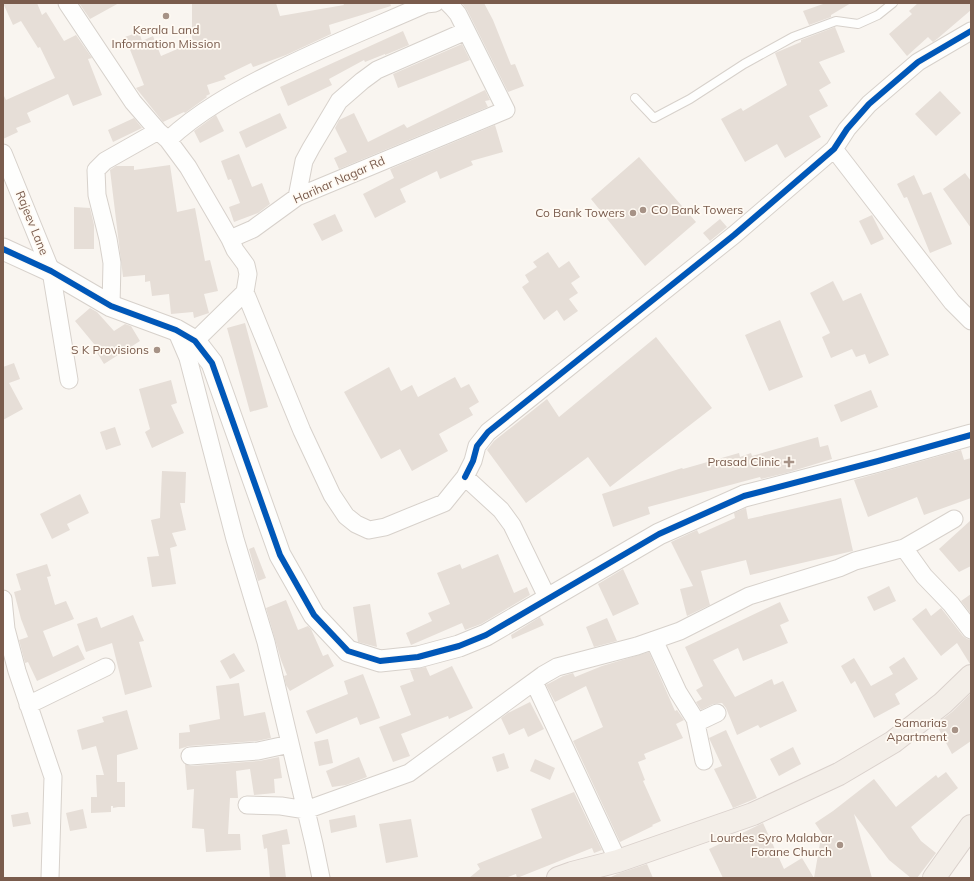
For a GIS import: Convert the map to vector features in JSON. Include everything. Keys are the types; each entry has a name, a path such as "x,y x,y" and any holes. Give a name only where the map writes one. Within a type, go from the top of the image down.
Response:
{"main road":[{"path":"558,878 572,872 618,861 753,814 839,774 893,742 943,703 971,676"},
{"path":"934,878 971,826"}],"street":[{"path":"67,3 133,102 163,135 188,167 235,250 246,265 248,274 245,292 302,431 332,495 346,516 356,524 370,530 385,527 444,503 465,477 473,461 477,446 488,432 734,235 834,149 847,129 869,104 918,62 971,31"},
{"path":"111,306 112,263 108,239 97,195 96,170 105,161 184,125 241,88 305,56 426,4 435,3"},
{"path":"297,197 304,161 339,101 377,70 466,31 458,14 448,3"},
{"name":"Harihar Nagar Rd","path":"230,239 253,229 297,197 506,110 466,31"},
{"path":"834,149 952,302 971,322"},
{"name":"Rajeev Lane","path":"3,153 51,271 69,380"},
{"path":"3,249 51,271 111,306 176,330 195,341 212,363 280,555 314,615 348,651 380,661 418,657 459,646 486,635 659,534 744,496 971,435"},
{"path":"195,341 245,292"},
{"path":"176,330 188,358 235,539 266,642 321,878"},
{"path":"465,477 501,510 512,525 548,599"},
{"path":"247,805 281,806 306,810 409,773 557,667 654,640 680,631 749,596 904,548 954,518"},
{"path":"904,548 924,576 951,604 971,630"},
{"path":"3,599 6,629 17,671 53,777 50,878"},
{"path":"654,640 678,692 695,719 704,761"},
{"path":"28,705 106,667"},
{"path":"534,682 618,861"},
{"path":"696,723 717,713"},
{"path":"190,756 258,751 290,744"}],"lane":[{"path":"635,98 654,118 690,99 744,64 793,37 836,21 858,24 878,15 893,3"}],"building":[{"path":"3,3 37,3 42,15 46,12 64,41 76,35 92,58 88,59 102,95 73,106 68,94 27,113 31,122 16,128 18,132 3,139 3,96 6,100 55,78 40,47 38,48 21,21 13,25"},
{"path":"79,3 119,3 90,19"},
{"path":"192,3 276,3 280,16 344,5 343,3 390,3 391,6 329,25 331,34 286,55 253,67 251,63 224,76 226,79 207,85 210,94 206,96 207,97 185,113 184,112 163,122 136,88 144,85 125,37 139,32 142,41 153,36 161,56 189,44 192,41"},
{"path":"462,3 484,3 493,20 511,65 515,64 524,86 508,92 467,10"},
{"path":"826,3 851,3 831,15 831,17 809,25 803,11"},
{"path":"918,3 971,3 971,10 933,42 928,37 907,56 889,34 912,14 909,11"},
{"path":"835,27 845,52 819,62 831,83 819,90 828,106 809,116 821,137 785,158 777,144 745,162 721,119 741,108 743,111 787,85 775,53 801,42 801,40"},
{"path":"403,31 409,45 365,62 364,60 329,79 332,85 288,106 280,87"},
{"path":"462,44 470,60 398,88 393,74"},
{"path":"485,90 490,100 485,101 488,107 339,169 334,158 347,152 335,128 339,120 354,113 368,142 404,124 407,128"},
{"path":"940,91 961,113 936,136 915,114"},
{"path":"280,113 287,128 246,148 239,132"},
{"path":"216,115 224,131 200,143 194,131"},
{"path":"134,118 142,128 113,142 108,130"},
{"path":"495,125 503,152 471,161 473,165 440,179 437,171 400,189 406,202 375,218 363,194 394,178 390,169"},
{"path":"239,154 252,187 262,183 270,204 258,213 234,222 229,207 240,203 231,179 228,180 221,161"},
{"name":"CO Bank Towers","path":"639,157 696,222 645,266 591,199"},
{"path":"170,165 177,212 195,208 205,261 210,260 218,291 204,294 209,313 194,318 193,312 171,314 169,294 152,296 150,281 145,282 145,275 123,277 110,170 116,166 134,166 134,170"},
{"path":"965,173 971,181 971,228 943,189"},
{"path":"914,175 923,195 931,192 952,244 930,253 907,197 904,198 897,184"},
{"path":"74,207 90,208 94,225 94,249 74,249"},
{"path":"335,214 343,231 322,241 313,224"},
{"path":"872,215 884,239 871,245 859,221"},
{"path":"720,219 727,227 710,241 703,233"},
{"path":"548,252 559,268 569,261 580,277 571,283 578,293 569,299 578,311 564,321 557,310 544,320 522,287 529,282 525,275 537,267 533,262"},
{"path":"833,281 843,301 861,293 889,355 869,364 865,354 856,357 852,349 831,358 822,337 830,333 810,293"},
{"path":"90,308 97,312 114,331 125,324 131,326 140,341 104,364 96,351 99,350 75,321"},
{"path":"780,320 803,377 769,391 745,335"},
{"path":"245,323 268,407 250,412 227,328"},
{"path":"656,337 712,408 610,487 588,457 526,503 487,450 494,441 547,399 559,417"},
{"path":"14,363 20,379 9,383 23,409 3,420 3,367"},
{"path":"389,367 401,391 412,385 418,397 455,377 461,388 469,384 479,402 469,408 473,415 439,434 448,451 412,471 400,449 381,459 344,392"},
{"path":"171,380 177,403 171,405 184,433 152,448 145,432 150,429 139,389"},
{"path":"871,390 878,407 841,422 834,405"},
{"path":"115,427 121,445 106,450 100,432"},
{"path":"818,437 820,447 828,445 832,459 786,473 761,479 760,477 648,507 650,514 613,527 602,494 682,468 683,469 739,453 740,457 751,453 752,456"},
{"path":"961,450 964,460 971,458 971,498 924,515 917,497 868,517 854,480"},
{"path":"162,471 186,472 185,503 180,503 186,530 172,533 177,546 170,548 176,584 152,587 147,557 159,556 151,520 160,518"},
{"path":"80,494 89,513 67,524 70,530 52,539 40,514"},
{"path":"841,498 853,551 750,575 746,560 701,571 710,605 687,616 680,589 693,586 671,542 697,530 699,534 735,518 734,513 746,508 748,519"},
{"path":"971,520 971,566 959,572 939,549"},
{"path":"254,547 266,578 258,581 249,549"},
{"path":"498,554 514,593 527,587 530,595 481,624 465,630 462,623 411,645 406,633 432,621 428,613 450,604 437,573 460,564 462,569"},
{"path":"47,564 51,576 47,577 55,605 66,601 74,619 43,631 53,657 78,645 85,659 37,681 28,662 25,663 19,640 28,637 21,619 14,592 21,590 16,574"},
{"path":"623,569 639,604 613,616 598,584"},
{"path":"889,586 896,601 874,611 867,597"},
{"path":"971,594 971,614 961,601"},
{"path":"286,600 298,630 308,626 311,629 323,656 328,654 334,666 290,691 286,685 284,676 287,675 281,660 266,608"},
{"path":"780,602 789,621 780,625 788,643 743,661 738,648 713,660 735,697 772,679 774,685 783,681 797,711 760,728 758,725 737,735 726,708 722,703 713,704 701,710 696,702 702,699 696,690 703,686 685,647"},
{"path":"370,604 377,647 358,642 353,607"},
{"path":"926,608 931,616 941,608 963,636 971,640 971,664 957,643 941,656 912,619"},
{"path":"133,615 144,641 139,642 152,687 125,695 112,643 86,652 77,624 97,617 101,628"},
{"path":"540,617 544,625 512,639 511,635"},
{"path":"607,618 617,641 594,647 586,627"},
{"path":"649,652 675,711 677,710 684,720 676,724 683,738 644,754 646,759 638,762 645,780 643,781 661,821 620,842 573,741 603,727 586,686 555,702 546,685 563,676 573,673 575,677 602,666"},
{"path":"234,653 245,671 230,679 220,661"},
{"path":"904,657 918,679 895,694 900,704 874,718 855,681 851,684 841,666 854,658 871,686 893,674 889,667"},
{"path":"452,666 473,708 449,719 448,716 401,734 410,756 393,762 379,727 411,715 400,686 414,681 410,670 426,667 430,676"},
{"path":"363,674 380,718 360,725 357,717 316,734 306,711 348,694 344,681"},
{"path":"239,683 244,716 265,712 271,738 257,741 189,746 179,749 179,733 190,732 189,725 220,719 216,686"},
{"name":"Samarias Apartment","path":"971,693 971,741 952,754 936,724 952,712"},
{"path":"530,702 544,729 528,737 524,728 509,735 501,718"},
{"path":"127,710 138,749 117,755 117,782 125,782 125,807 113,808 113,806 111,806 111,812 91,813 91,797 97,797 96,775 104,775 96,746 82,750 77,730 104,722 102,717"},
{"path":"726,730 757,798 733,808 714,769 722,766 709,738"},
{"path":"328,739 333,763 319,766 314,742"},
{"path":"793,747 801,764 779,776 770,759"},
{"path":"504,753 509,768 497,772 492,757"},
{"path":"279,757 282,778 274,779 275,793 254,795 250,769 236,771 238,798 230,798 228,834 240,834 241,850 206,852 204,829 192,828 194,789 187,790 185,764 191,766 259,761"},
{"path":"359,757 367,777 346,785 332,787 326,771"},
{"path":"535,759 555,768 550,780 530,771"},
{"path":"946,772 958,788 911,827 921,841 936,853 917,878 911,878 889,860 854,814 872,878 814,878 820,843 825,838 815,823 874,779 896,807 936,775 938,778"},
{"path":"574,792 602,850 594,853 592,848 517,878 516,874 505,878 469,878 480,869 477,864 542,838 531,809"},
{"path":"83,809 87,828 70,831 66,813"},
{"path":"28,812 31,824 13,827 11,815"},
{"path":"355,815 357,827 331,833 329,820"},
{"path":"411,819 418,857 386,863 379,824"},
{"path":"763,823 784,869 802,858 814,878 723,878 709,849"},
{"path":"287,829 290,844 282,845 286,878 270,878 267,848 264,849 262,835"},
{"path":"647,864 653,878 609,878 617,874"}],"cycle path":[{"path":"465,477 473,461 477,446 488,432 734,235 834,149 847,129 869,104 918,62 971,31"},
{"path":"3,249 51,271 111,306 176,330 195,341 212,363 280,555 314,615 348,651 380,661 418,657 459,646 486,635 659,534 744,496 971,435"}],"place":[{"name":"Kerala Land Information Mission","path":"166,16"},
{"name":"CO Bank Towers","path":"643,210"},
{"name":"Co Bank Towers","path":"633,213"},
{"name":"S K Provisions","path":"157,350"},
{"name":"Prasad Clinic","path":"789,462"},
{"name":"Samarias Apartment","path":"955,730"},
{"name":"Lourdes Syro Malabar Forane Church","path":"840,845"}]}
